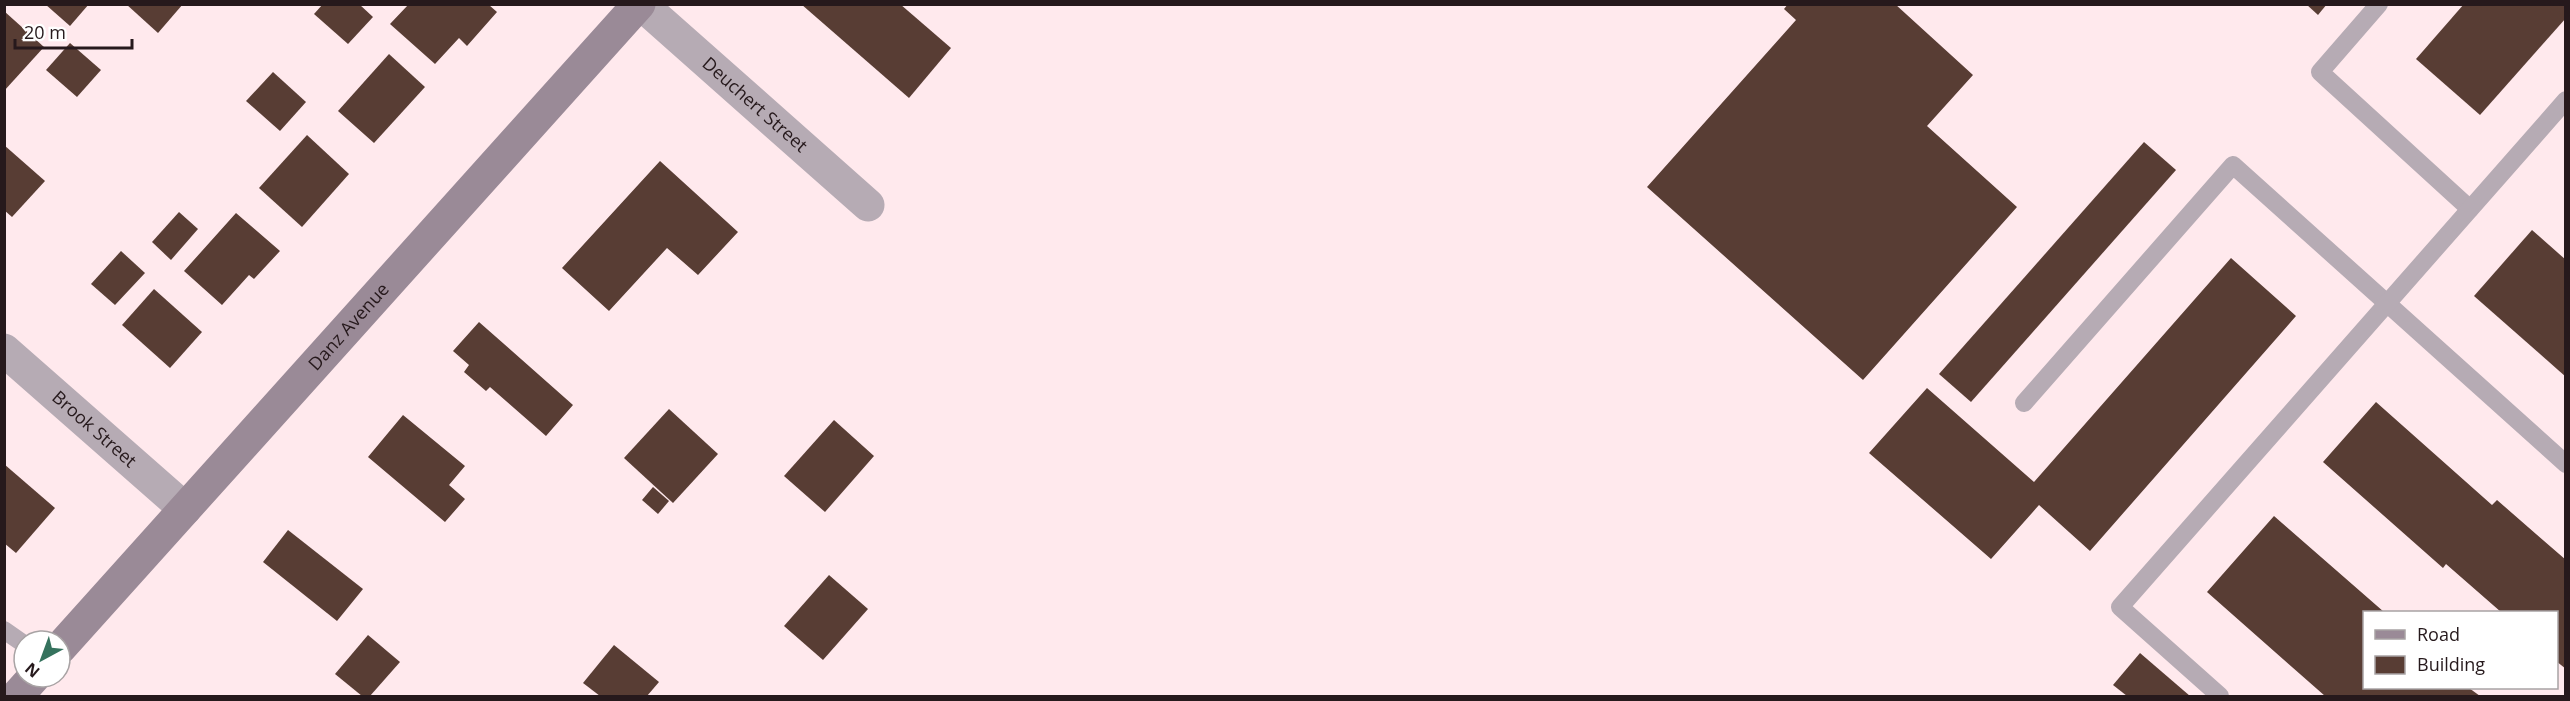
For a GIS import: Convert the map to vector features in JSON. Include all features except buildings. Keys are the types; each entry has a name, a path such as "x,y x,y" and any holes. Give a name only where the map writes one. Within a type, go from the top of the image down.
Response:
{"street":[{"name":"Deuchert Street","path":"640,4 868,205"},
{"name":"Danz Avenue","path":"72,635 640,4"},
{"name":"Brook Street","path":"4,350 185,509"}],"lane":[{"path":"2379,4 2320,72 2470,209"},
{"path":"2220,696 2120,607 2565,100"},
{"path":"2024,403 2233,165 2388,302 2565,464"}]}
